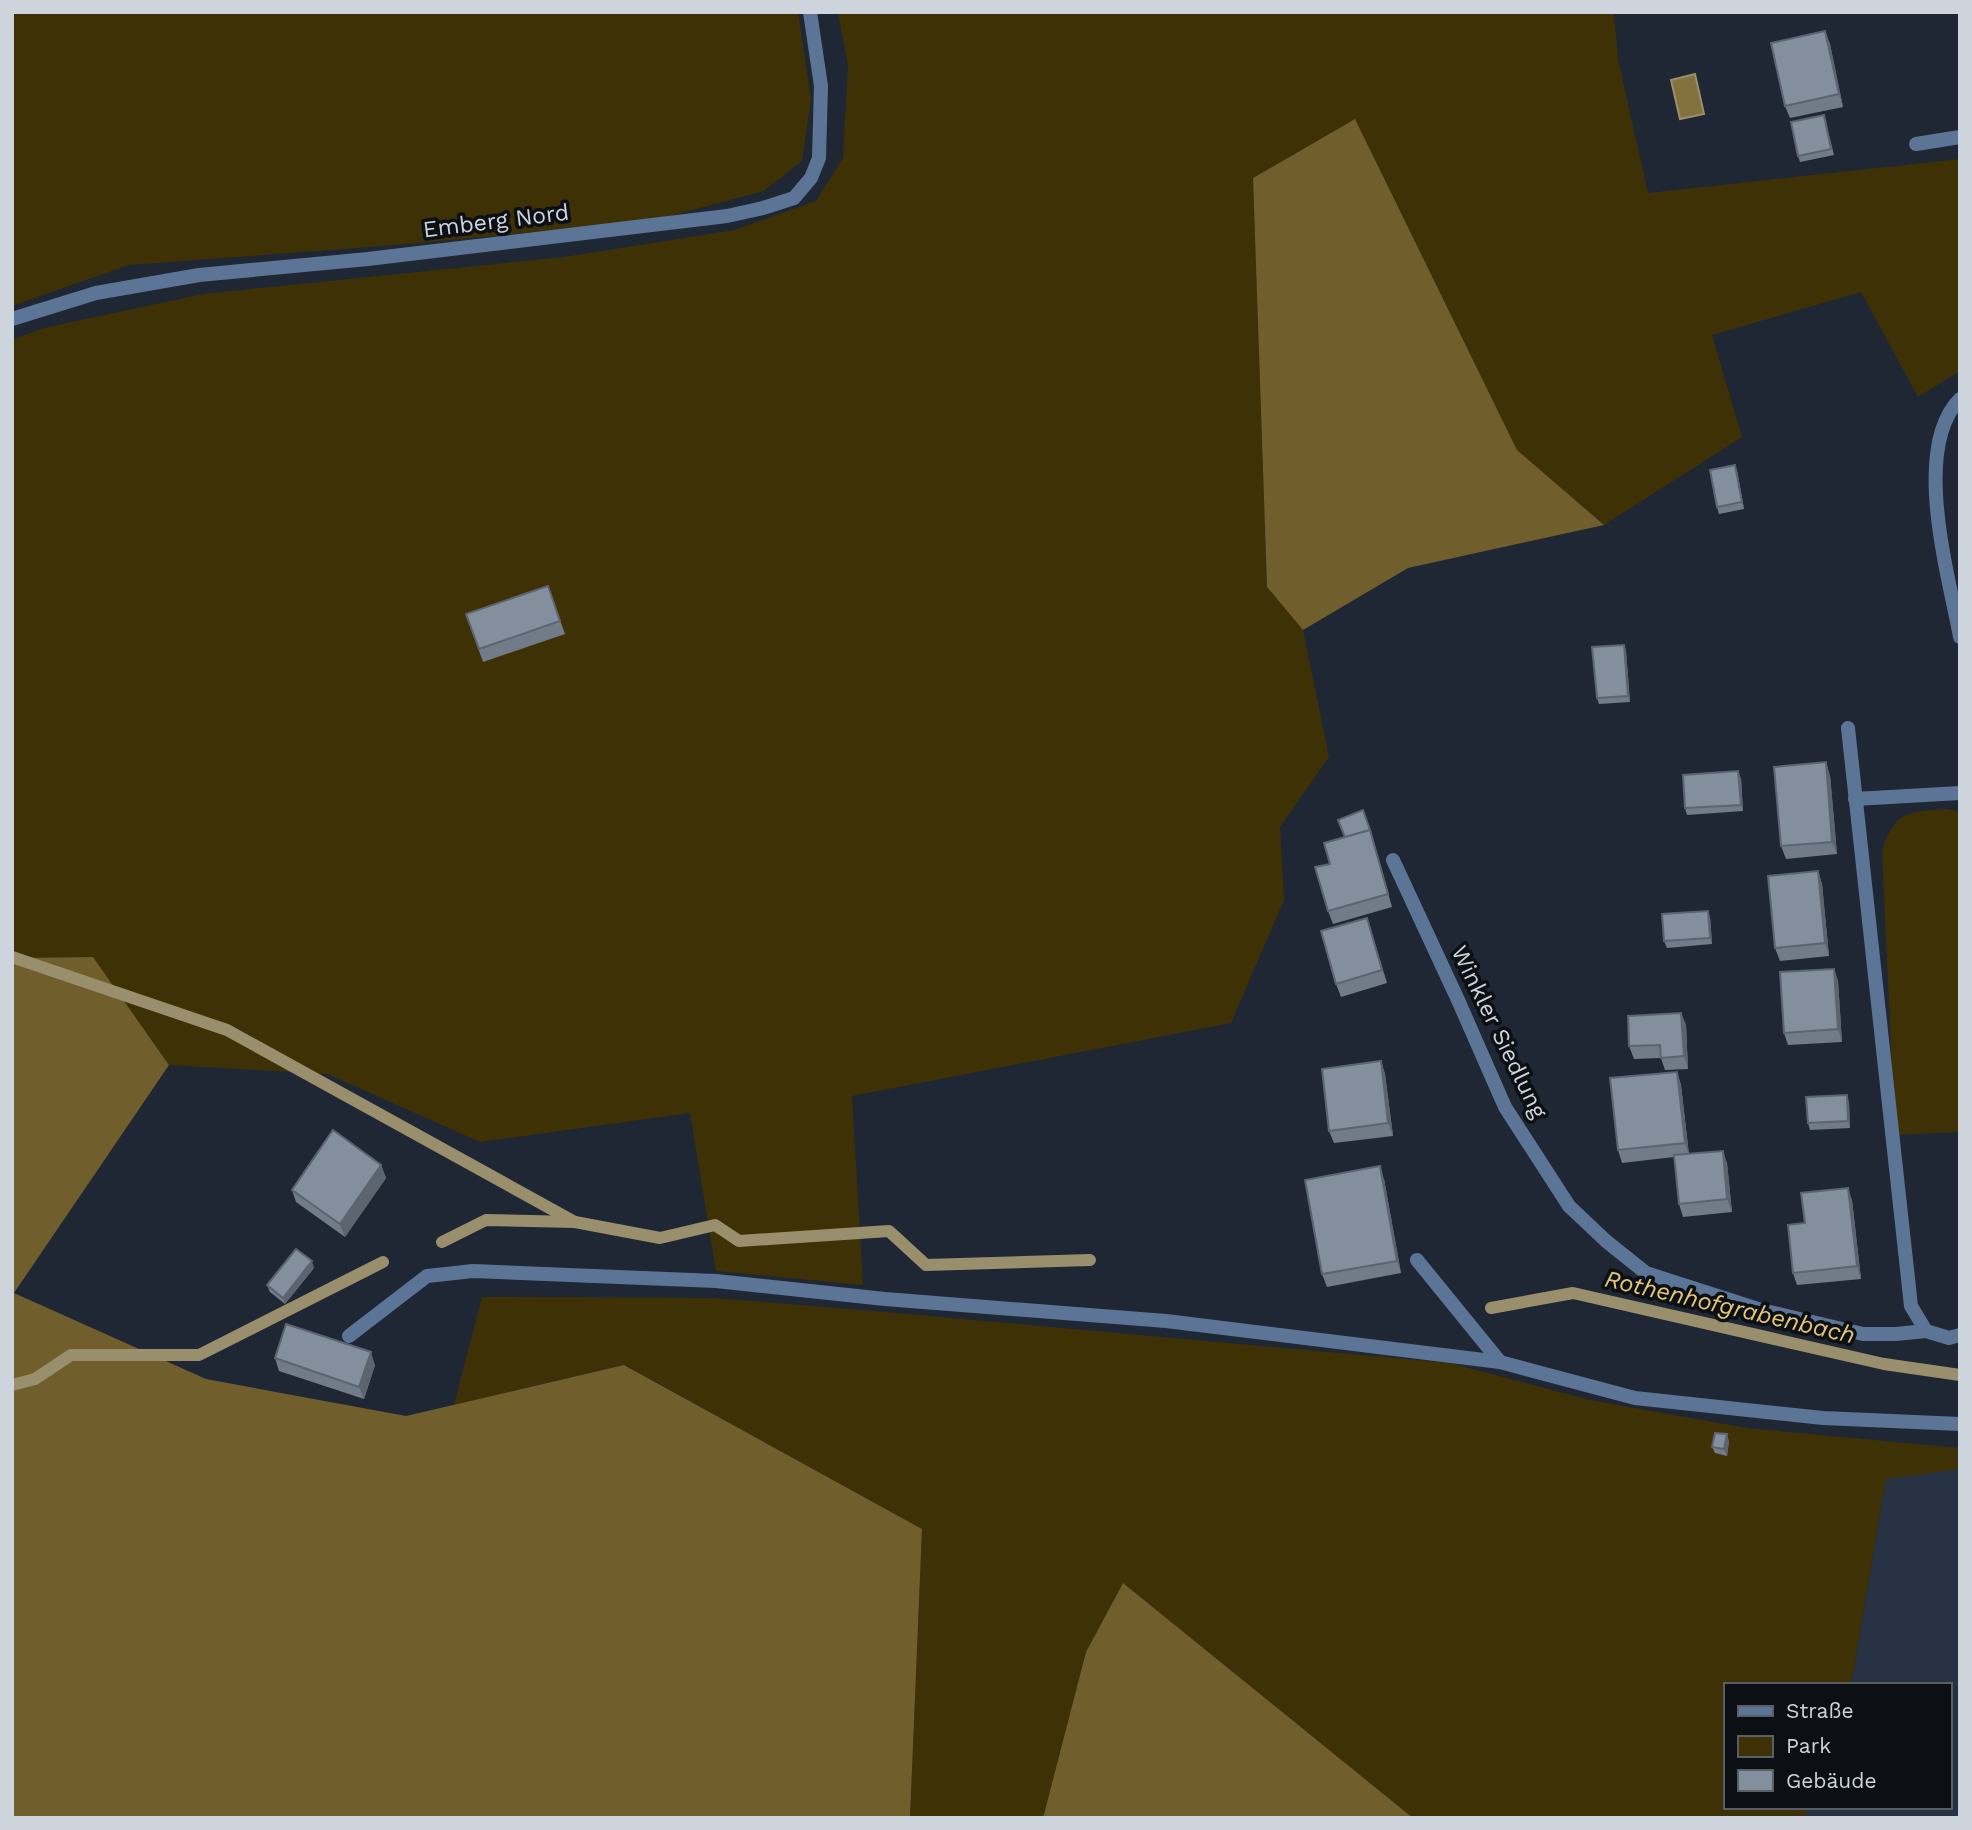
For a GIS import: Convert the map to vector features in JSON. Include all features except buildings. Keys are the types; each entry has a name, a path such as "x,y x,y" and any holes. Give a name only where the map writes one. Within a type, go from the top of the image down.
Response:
{"street":[{"name":"Emberg Nord","path":"12,318 96,292 199,275 368,259 727,216 793,198 811,178 819,158 821,86 810,12"},
{"path":"1916,144 1960,137"},
{"path":"1960,400 1952,407 1942,431 1934,472 1937,516 1960,637"},
{"path":"1849,728 1911,1306 1926,1331"},
{"path":"1855,799 1960,793"},
{"name":"Winkler Siedlung","path":"1393,860 1505,1107 1569,1206 1606,1241 1646,1273 1761,1310 1863,1334 1926,1331 1949,1338 1960,1335"},
{"path":"1417,1259 1500,1362"},
{"path":"349,1336 427,1276 473,1271 716,1281 885,1299 1166,1321 1500,1362 1635,1398 1823,1418 1960,1424"}],"shaded area":[{"path":"1695,74 1704,114 1680,119 1671,80"},
{"path":"1355,119 1517,450 1604,525 1408,568 1303,630 1267,587 1253,178"},
{"path":"93,957 169,1065 14,1293 206,1379 406,1416 624,1365 922,1529 910,1818 12,1818 12,958"},
{"path":"1960,1460 1960,1818 1804,1818 1807,1809 1951,1809 1951,1683 1851,1683 1886,1479"},
{"path":"1123,1583 1413,1818 1043,1818 1086,1652"}],"green space":[{"path":"12,12 798,12 811,99 802,161 764,191 655,220 409,244 129,265 12,306"},
{"path":"838,12 1614,12 1618,59 1648,193 1960,159 1960,371 1918,397 1861,292 1712,335 1742,437 1604,525 1517,450 1355,119 1253,178 1267,587 1303,630 1329,757 1280,827 1284,900 1231,1023 852,1096 863,1285 716,1271 690,1113 480,1142 328,1074 169,1065 93,957 12,958 12,340 44,328 203,294 564,257 735,230 816,201 843,158 848,65"},
{"path":"1922,811 1957,811 1960,817 1960,1132 1895,1135 1882,852 1892,828 1905,816"},
{"path":"482,1297 713,1298 1450,1363 1590,1400 1747,1428 1960,1448 1960,1469 1886,1479 1851,1683 1724,1683 1724,1809 1807,1809 1804,1818 1413,1818 1123,1583 1086,1652 1043,1818 910,1818 922,1529 625,1365 454,1405"}],"waterway":[{"path":"12,957 227,1030 573,1221"},
{"name":"Rothenhofgrabenbach","path":"442,1242 486,1220 575,1222 660,1238 715,1225 739,1241 889,1231 926,1265 1090,1260"},
{"name":"Rothenhofgrabenbach","path":"12,1385 35,1379 71,1355 199,1355 383,1262"},
{"name":"Rothenhofgrabenbach","path":"1491,1308 1573,1293 1884,1364 1960,1375"}]}
